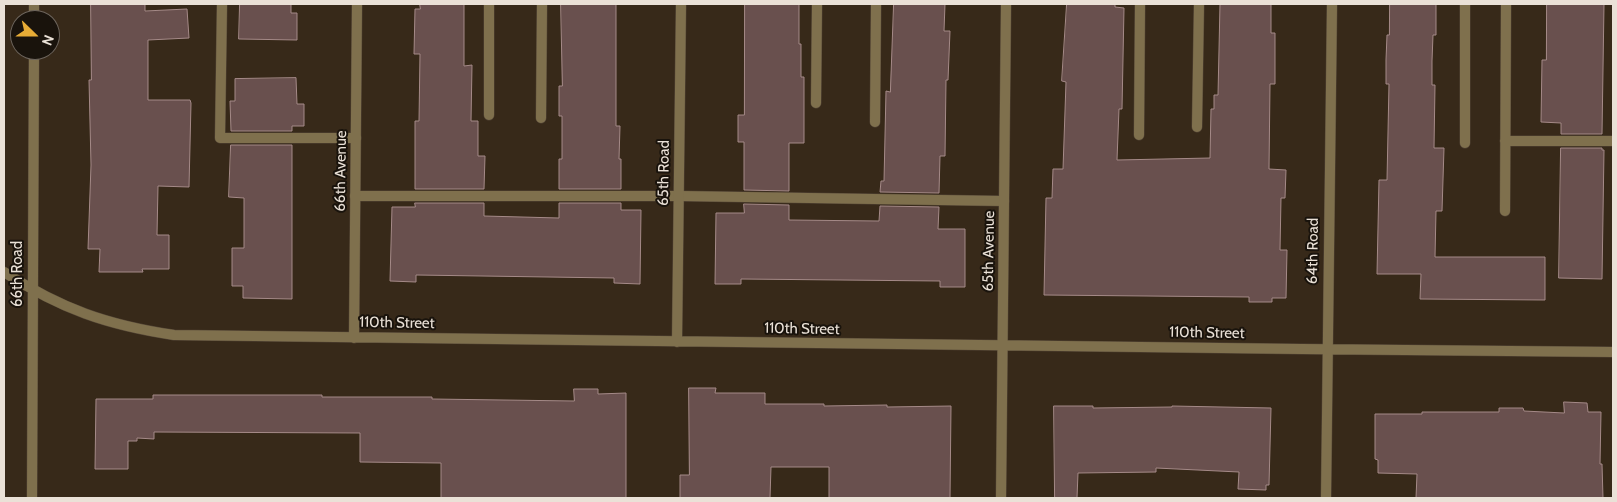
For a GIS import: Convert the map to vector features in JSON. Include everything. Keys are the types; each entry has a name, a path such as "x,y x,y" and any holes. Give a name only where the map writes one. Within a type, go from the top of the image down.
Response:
{"street":[{"path":"222,4 220,138 356,138"},
{"name":"66th Avenue","path":"354,338 357,4"},
{"path":"489,4 489,115"},
{"path":"541,118 542,4"},
{"name":"65th Road","path":"677,342 681,4"},
{"path":"816,103 817,4"},
{"path":"875,122 876,4"},
{"name":"65th Avenue","path":"1001,498 1006,4"},
{"path":"1139,135 1140,4"},
{"path":"1196,127 1198,4"},
{"name":"64th Road","path":"1326,498 1332,4"},
{"path":"1465,143 1466,4"},
{"path":"1504,211 1506,4"},
{"name":"66th Road","path":"32,498 34,60"},
{"path":"1505,142 1613,141"},
{"path":"355,196 679,196 1004,201"},
{"name":"110th Street","path":"4,272 32,291 70,309 102,320 138,329 174,335 1613,352"}],"shaded area":[{"path":"4,323 5,458 4,498"}],"building":[{"path":"91,4 145,4 145,11 187,9 189,38 148,40 148,100 190,100 191,103 189,187 158,186 157,235 169,235 169,269 142,269 143,272 99,272 100,249 88,249 91,165 89,80 91,80"},
{"path":"240,4 291,4 291,13 297,13 297,40 239,39"},
{"path":"420,4 464,4 464,66 472,65 471,121 478,121 478,156 485,156 484,189 415,189 415,121 419,121 420,54 414,54 415,9 420,9"},
{"path":"561,4 616,4 616,126 620,126 619,159 621,159 621,189 559,189 559,159 562,159 562,116 559,116 559,86 562,86"},
{"path":"745,4 799,4 801,77 804,77 804,143 789,143 789,191 744,190 744,142 738,142 738,115 744,115"},
{"path":"894,4 945,4 944,31 950,31 948,80 946,80 945,156 940,156 939,193 880,192 881,181 884,181 886,91 890,92"},
{"path":"1067,4 1115,4 1115,7 1124,8 1122,109 1119,109 1117,160 1210,158 1211,109 1214,109 1214,95 1218,95 1220,4 1271,4 1271,33 1275,33 1275,84 1270,84 1269,169 1286,170 1285,198 1281,198 1280,250 1287,250 1286,298 1272,298 1272,302 1249,302 1249,297 1044,295 1046,198 1052,198 1053,169 1063,169 1066,82 1062,81"},
{"path":"1390,4 1436,4 1436,35 1433,35 1432,61 1432,85 1435,85 1434,148 1444,148 1442,211 1436,211 1435,257 1545,257 1545,300 1420,299 1421,274 1377,274 1379,180 1387,180 1389,84 1386,84 1386,60"},
{"path":"1547,4 1604,4 1602,134 1561,134 1561,123 1541,122 1542,60 1546,60"},
{"path":"296,78 297,104 304,104 304,126 292,126 292,131 231,131 230,101 235,101 235,79"},
{"path":"231,145 292,145 292,299 243,298 243,286 232,286 232,248 244,248 244,198 229,197"},
{"path":"1561,148 1602,148 1604,150 1602,279 1559,278"},
{"path":"415,203 484,203 484,216 559,218 559,203 621,203 621,210 641,210 640,284 614,283 614,278 416,275 416,282 390,281 392,207 415,207"},
{"path":"744,204 789,205 789,220 879,221 880,206 939,207 938,229 965,229 965,287 940,287 940,281 741,279 741,284 715,284 716,213 744,213"},
{"path":"689,388 716,388 715,393 765,393 765,404 824,404 824,406 887,405 887,407 951,406 950,498 829,498 829,467 771,467 770,498 680,498 680,475 689,475"},
{"path":"574,389 598,389 598,394 626,393 626,498 441,498 441,463 360,462 360,433 154,432 154,439 137,438 137,441 128,441 128,469 95,469 96,399 153,399 153,395 322,395 322,397 432,397 432,399 574,401"},
{"path":"1564,402 1587,403 1588,412 1601,412 1600,464 1602,464 1603,498 1416,498 1417,474 1378,473 1378,460 1375,459 1375,414 1499,412 1499,408 1523,408 1524,411 1564,413"},
{"path":"1054,406 1093,406 1093,408 1172,406 1271,408 1269,485 1266,485 1266,490 1238,489 1239,472 1156,468 1156,472 1078,473 1077,498 1055,498"}]}
